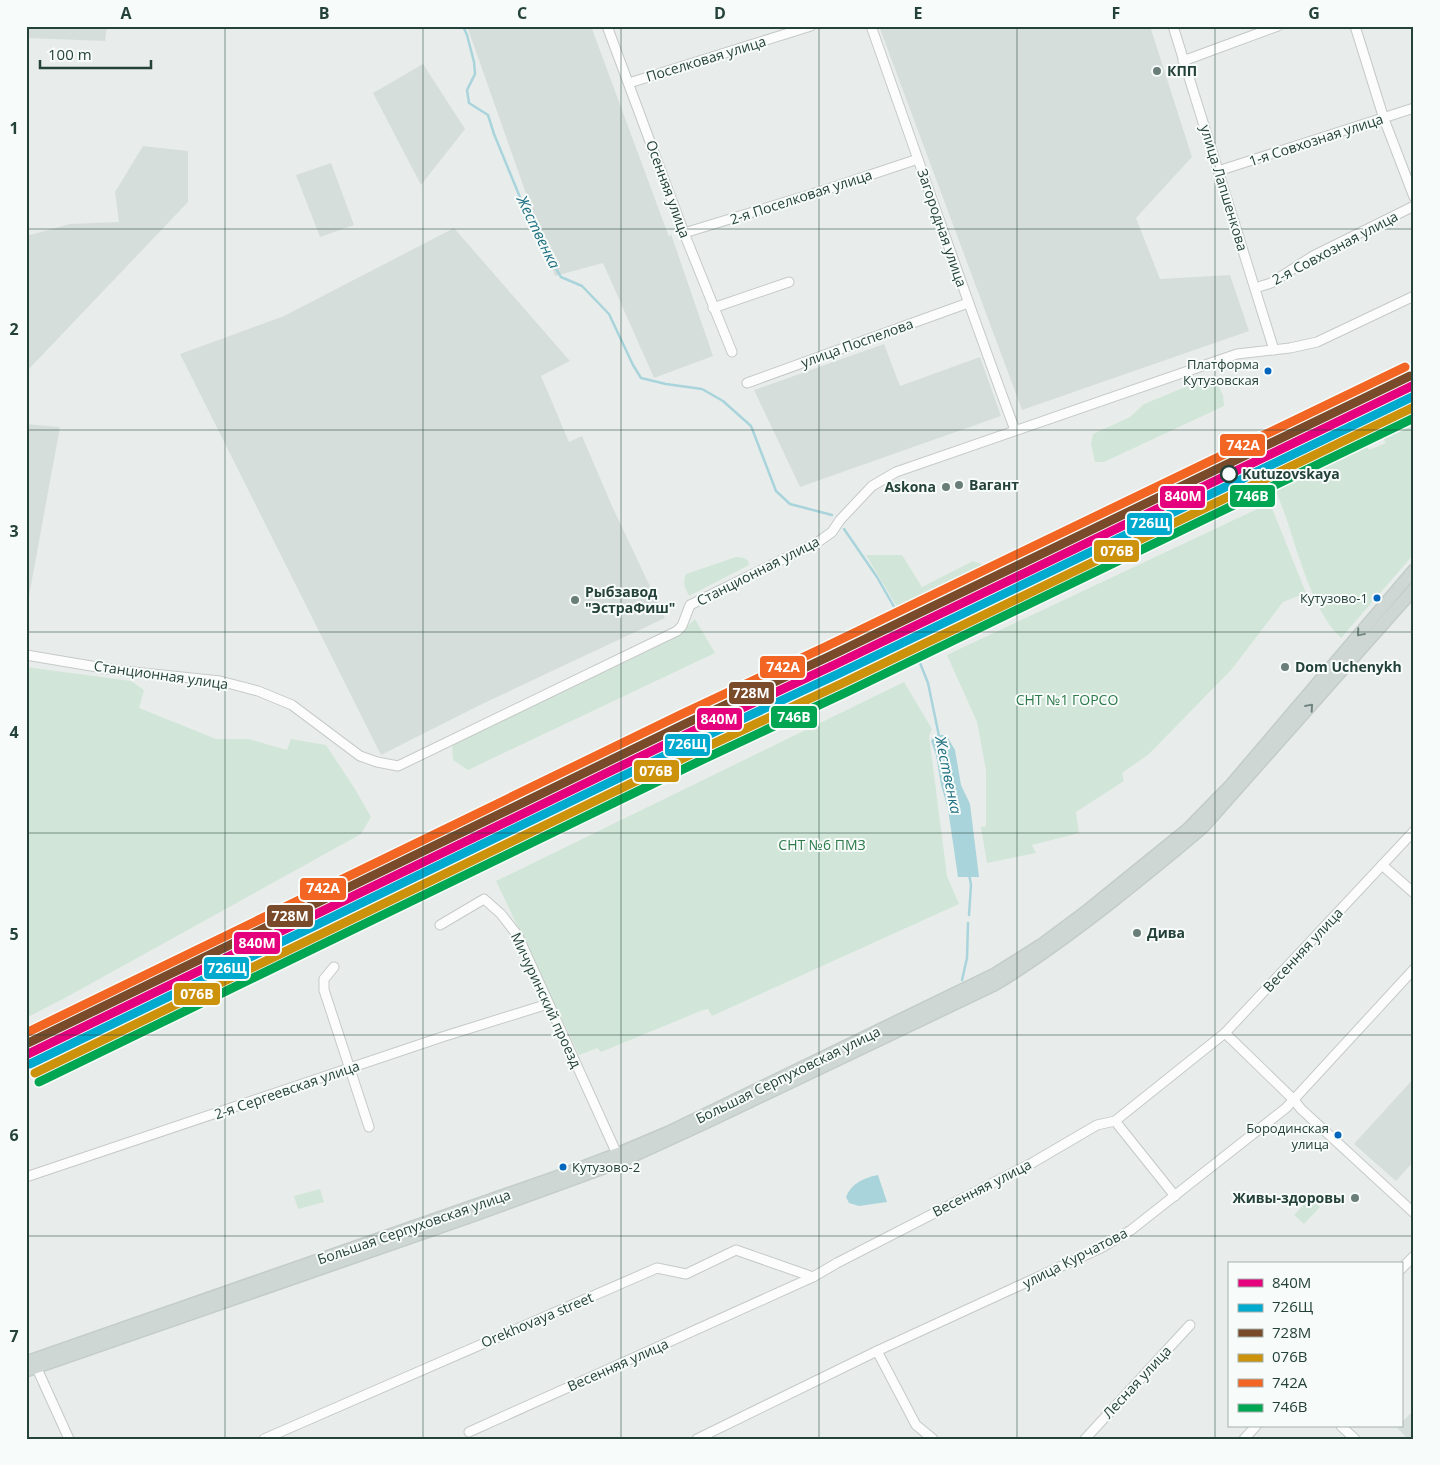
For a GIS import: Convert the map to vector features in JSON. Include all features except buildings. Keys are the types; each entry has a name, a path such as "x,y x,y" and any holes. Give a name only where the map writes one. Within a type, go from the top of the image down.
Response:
{"main road":[{"name":"Большая Серпуховская улица","path":"30,1365 544,1182 617,1154 678,1128 1010,966 1041,945 1164,850 1210,808 1414,570"},
{"name":"Большая Серпуховская улица","path":"30,1365 463,1219 620,1162 662,1144 1000,981 1067,936 1170,856 1203,827 1414,589"}],"street":[{"name":"Осенняя улица","path":"607,26 684,233 732,352"},
{"name":"Поселковая улица","path":"629,83 811,26"},
{"name":"Загородная улица","path":"871,26 968,303 1015,430"},
{"name":"улица Лапшенкова","path":"1173,26 1274,350"},
{"path":"1184,61 1278,26"},
{"path":"1354,26 1384,119 1414,197"},
{"name":"1-я Совхозная улица","path":"1218,171 1414,108"},
{"name":"2-я Поселковая улица","path":"684,233 822,191 918,158"},
{"name":"2-я Совхозная улица","path":"1255,288 1271,283 1314,256 1414,206"},
{"path":"713,308 789,282"},
{"name":"Станционная улица","path":"26,655 115,670 220,681 258,691 292,705 360,756 398,766 677,631 682,626 690,605 818,542 832,532 840,520 872,486 896,472 1237,354 1290,348 1317,342 1414,296"},
{"name":"улица Поспелова","path":"747,383 968,303"},
{"name":"Весенняя улица","path":"469,1432 813,1277 1032,1163 1097,1125 1116,1121 1225,1033 1414,830"},
{"path":"1382,865 1414,894"},
{"name":"Мичуринский проезд","path":"440,925 484,899 501,914 518,936 617,1154"},
{"path":"334,967 324,979 324,990 369,1127"},
{"name":"улица Курчатова","path":"698,1439 877,1351 1101,1248 1131,1230 1259,1130 1294,1100 1414,969"},
{"name":"2-я Сергеевская улица","path":"26,1177 442,1037 548,1004"},
{"path":"1225,1033 1294,1100 1300,1109 1414,1213"},
{"path":"1116,1121 1175,1196"},
{"name":"Orekhovaya street","path":"264,1439 657,1268 686,1274 736,1250 813,1277"},
{"path":"1402,1268 1414,1256"},
{"name":"Лесная улица","path":"1085,1439 1190,1325"},
{"path":"877,1351 916,1425 933,1439"},
{"path":"30,1365 69,1439"},
{"path":"1244,1439 1254,1428"},
{"path":"1343,1428 1355,1439"}],"shaded area":[{"path":"26,26 107,26 105,41 26,38"},
{"path":"467,26 591,26 669,237 671,234 713,356 654,378 603,263 555,276"},
{"path":"879,26 1150,26 1192,157 1136,218 1160,279 1230,275 1249,331 1022,410"},
{"path":"423,64 465,129 421,185 373,93"},
{"path":"143,146 188,151 188,202 26,372 26,236 70,224 119,222 115,192"},
{"path":"331,163 354,225 320,237 296,175"},
{"path":"454,228 570,361 541,376 569,442 582,436 612,506 665,618 480,705 381,755 180,354 284,316"},
{"path":"884,344 900,386 980,357 1001,416 800,487 754,390"},
{"path":"26,424 60,427 29,596 26,599"},
{"path":"1414,1078 1414,1161 1396,1181 1354,1144"},
{"path":"1414,1410 1414,1439 1408,1439 1397,1428 1402,1428 1402,1422"}],"green space":[{"path":"1215,379 1223,395 1224,406 1104,462 1095,462 1091,444 1093,434 1130,417 1144,404 1195,383"},
{"path":"1414,407 1414,554 1341,638 1319,608 1303,570 1284,511 1265,470 1270,463 1281,458 1286,461 1303,456 1353,434 1360,433 1369,450 1386,443 1379,432 1379,427 1396,414"},
{"name":"СНТ №1 ГОРСО","path":"1270,503 1306,593 1283,602 1232,669 1149,754 1122,773 1124,781 1076,812 1079,833 1032,845 1036,853 987,863 981,827 986,826 986,770 977,722 947,655"},
{"path":"1054,535 1058,542 903,617 866,555 902,555 922,587 973,561 989,567"},
{"path":"736,557 746,559 749,565 689,596 684,582 686,574"},
{"path":"695,619 715,653 468,770 453,760 452,745 628,661 680,634"},
{"path":"26,667 131,681 144,690 139,708 216,739 249,739 287,750 291,739 326,745 371,817 361,834 26,1018"},
{"name":"СНТ №6 ПМЗ","path":"904,682 932,729 929,736 947,876 959,904 712,1016 708,1009 703,1010 601,1052 597,1048 579,1055 496,881"},
{"path":"320,1189 324,1202 298,1209 294,1196"},
{"path":"1310,1198 1320,1207 1304,1224 1294,1215"}],"water":[{"path":"935,735 944,735 948,738 955,750 961,785 970,804 979,877 958,877 948,809 931,741"},
{"path":"878,1175 887,1202 859,1206 849,1203 846,1197 854,1185"}],"waterway":[{"name":"Жественка","path":"463,26 474,62 475,74 467,90 469,103 488,115 531,224 561,277 582,286 609,314 641,378 702,389 723,401 751,426 776,491 790,504 832,515"},
{"path":"1094,567 1262,484"},
{"name":"Жественка","path":"844,529 877,577 901,619"},
{"path":"916,653 1061,583"},
{"name":"Жественка","path":"910,638 928,683 939,736"},
{"name":"Жественка","path":"969,874 971,885 969,915"},
{"name":"Жественка","path":"962,980 967,958 968,923"}],"transit line":[{"name":"742А","path":"26,1033 682,714 1405,367"},
{"name":"728М","path":"26,1044 687,723 1410,376"},
{"name":"840М","path":"26,1055 691,732 1414,385"},
{"name":"726Щ","path":"30,1064 695,741 1414,396"},
{"name":"076В","path":"35,1073 700,750 843,683 1414,407"},
{"name":"746В","path":"39,1082 704,759 847,692 1414,418"}],"place":[{"name":"КПП","path":"1157,71"},
{"name":"Платформа Кутузовская","path":"1268,371"},
{"name":"Kutuzovskaya","path":"1229,474"},
{"name":"Вагант","path":"959,485"},
{"name":"Askona","path":"946,487"},
{"name":"Кутузово-1","path":"1377,598"},
{"name":"Рыбзавод \"ЭстраФиш\"","path":"575,600"},
{"name":"Dom Uchenykh","path":"1285,667"},
{"name":"Дива","path":"1137,933"},
{"name":"Бородинская улица","path":"1338,1135"},
{"name":"Кутузово-2","path":"563,1167"},
{"name":"Живы-здоровы","path":"1355,1198"}]}
